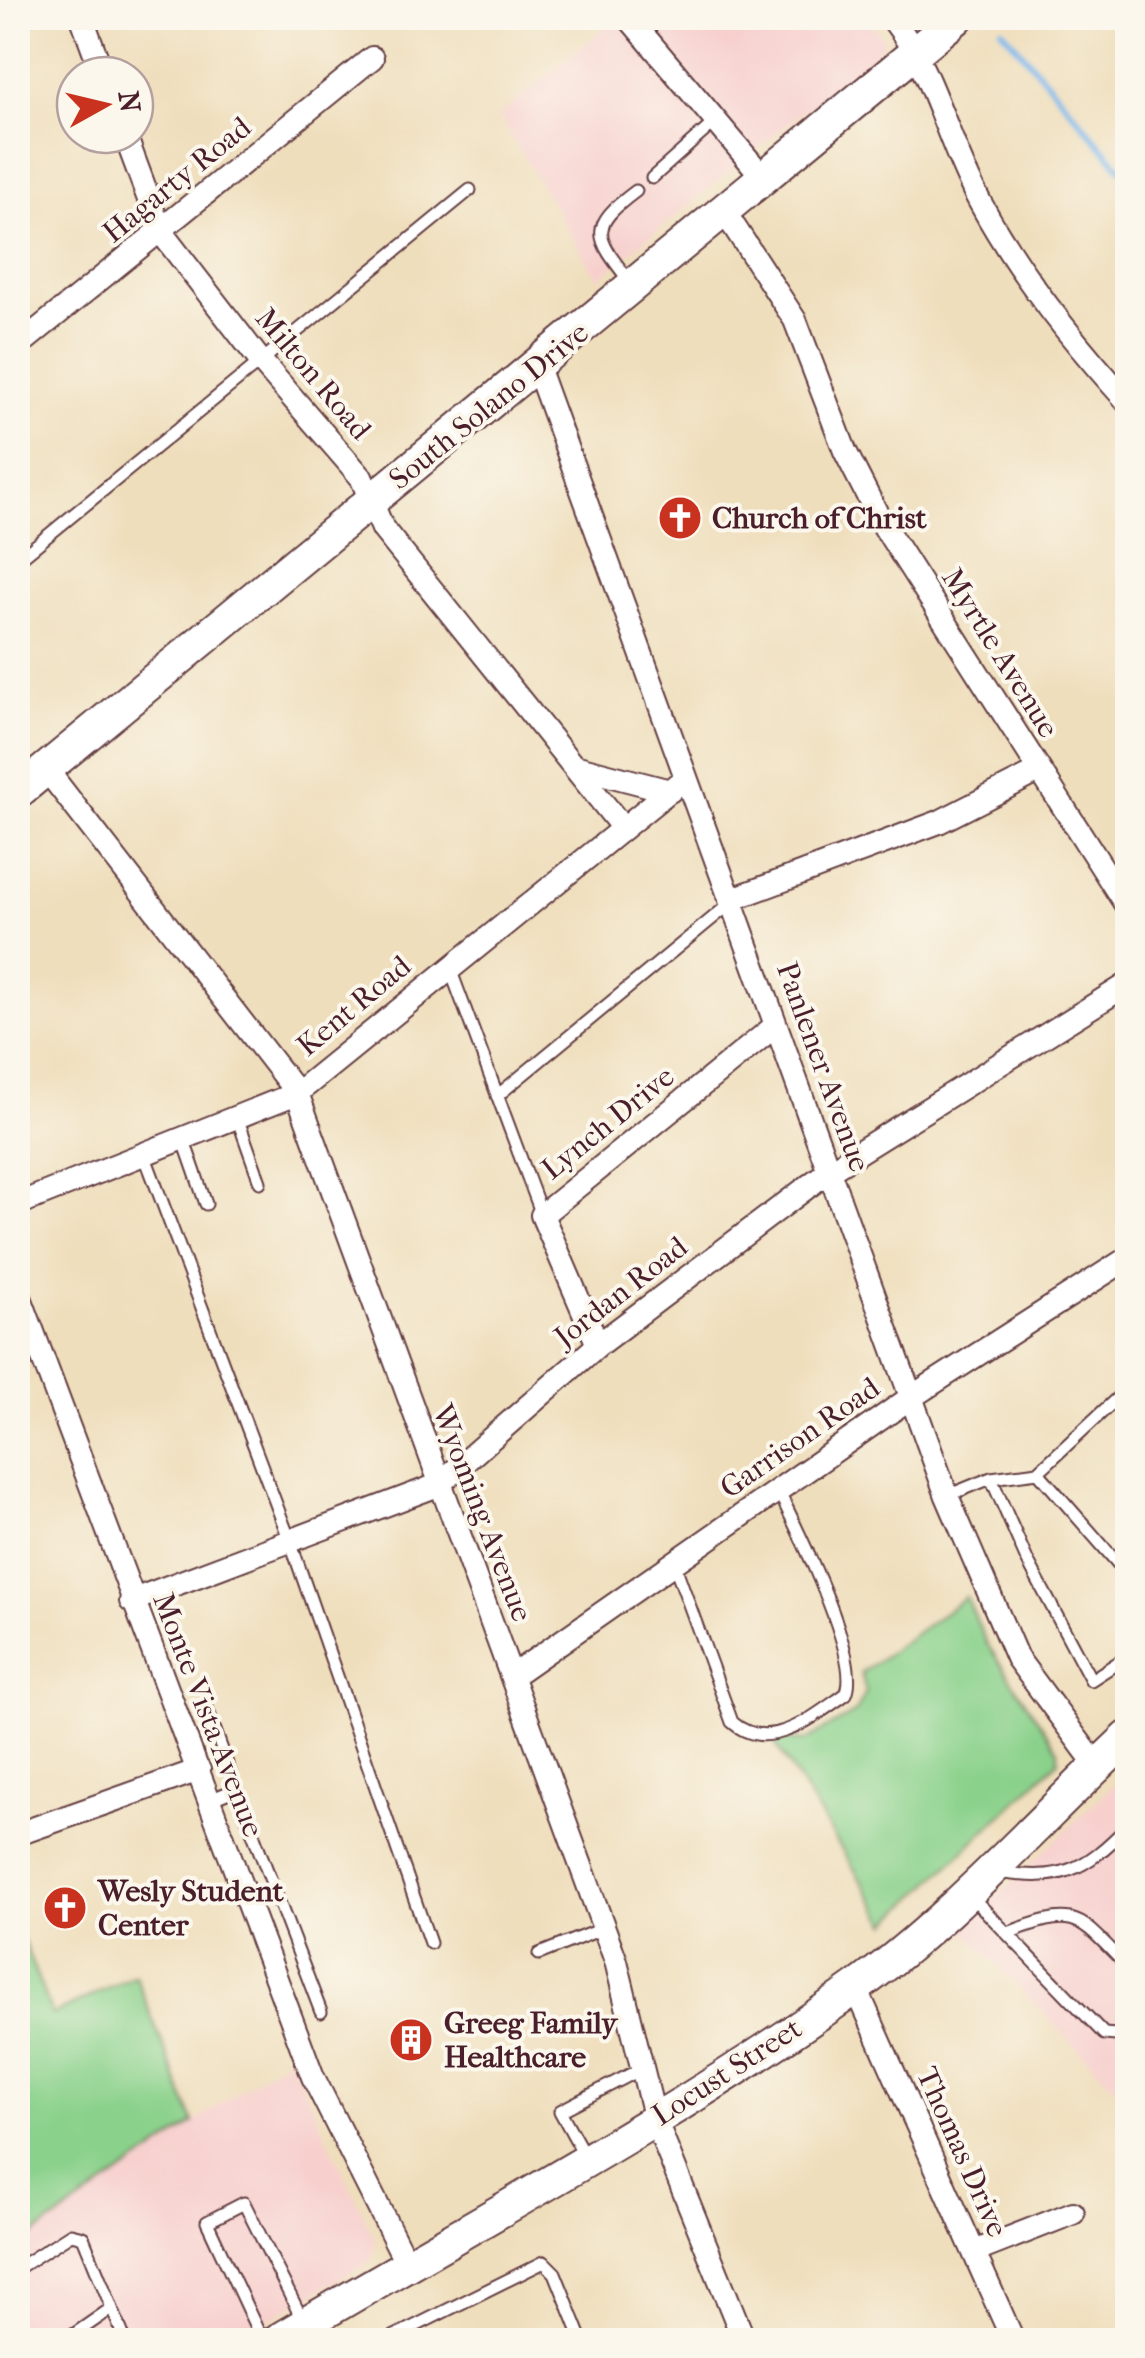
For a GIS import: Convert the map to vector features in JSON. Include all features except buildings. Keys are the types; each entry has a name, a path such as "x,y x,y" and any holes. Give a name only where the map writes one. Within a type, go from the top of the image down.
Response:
{"street":[{"path":"82,18 96,55"},
{"path":"629,18 764,177"},
{"path":"892,18 916,50 980,203 1030,280 1128,402"},
{"name":"South Solano Drive","path":"18,792 538,368 957,18"},
{"name":"Hagarty Road","path":"18,346 372,58"},
{"name":"Milton Road","path":"132,155 161,232 259,360 361,477 383,529 624,828"},
{"name":"Myrtle Avenue","path":"724,211 796,320 844,451 880,520 1128,908"},
{"name":"Panlener Avenue","path":"538,368 677,785 730,901 947,1496 1012,1649 1097,1766"},
{"path":"574,766 677,785"},
{"name":"Wyoming Avenue","path":"46,769 297,1093 604,1928 655,2120 744,2340"},
{"path":"730,901 939,822 1039,771"},
{"name":"Kent Road","path":"18,1204 297,1093 448,966 677,785"},
{"name":"Jordan Road","path":"131,1601 438,1485 598,1345 830,1170 1128,984"},
{"name":"Lynch Drive","path":"598,1345 542,1215 775,1026"},
{"name":"Garrison Road","path":"512,1676 913,1396 1128,1258"},
{"name":"Monte Vista Avenue","path":"18,1292 131,1601 199,1770 313,2076 406,2262"},
{"name":"Locust Street","path":"292,2332 655,2120 856,1988 978,1882 1128,1737"},
{"path":"18,1834 199,1770"},
{"name":"Thomas Drive","path":"856,1988 1013,2340"},
{"path":"974,2252 1073,2213"}],"lane":[{"path":"18,25 28,18"},
{"path":"652,178 716,121"},
{"path":"18,560 470,190"},
{"path":"633,286 599,232 606,214 636,191"},
{"path":"497,1096 730,901"},
{"path":"448,966 542,1215"},
{"path":"237,1117 260,1182"},
{"path":"183,1138 206,1204"},
{"path":"144,1154 290,1541 430,1944"},
{"path":"947,1496 990,1478 1038,1472 1128,1388"},
{"path":"1038,1472 1128,1576"},
{"path":"990,1478 1027,1560 1091,1680 1128,1656"},
{"path":"674,1563 732,1722 752,1734 794,1730 846,1694 849,1666 778,1490"},
{"path":"206,1705 321,2012"},
{"path":"210,1800 236,1789"},
{"path":"1128,1826 1077,1871 978,1882 1008,1933 1104,2034 1128,2036"},
{"path":"1008,1933 1040,1920 1065,1916 1080,1920 1128,1968"},
{"path":"539,1954 604,1928"},
{"path":"586,2159 560,2111 643,2068"},
{"path":"262,2340 206,2222 244,2203 292,2332"},
{"path":"18,2268 71,2234 83,2237 124,2340"},
{"path":"387,2340 544,2262 556,2273 582,2340"},
{"path":"66,2340 112,2308"}],"shaded area":[{"path":"598,18 867,18 885,40 880,49 598,279 499,116 607,26"},
{"path":"1127,1771 1127,2100 963,1929"},
{"path":"289,2056 376,2242 371,2261 233,2340 18,2340 18,2246"}],"green space":[{"path":"966,1597 987,1644 1058,1750 1058,1761 888,1923 772,1738 804,1741 856,1712 866,1692 861,1673"},
{"path":"18,1928 52,2015 135,1975 194,2123 18,2246"}],"waterway":[{"path":"1002,29 1128,177"}],"place":[{"name":"Church of Christ","path":"680,518"},
{"name":"Wesly Student Center","path":"65,1908"},
{"name":"Greeg Family Healthcare","path":"411,2040"}]}
